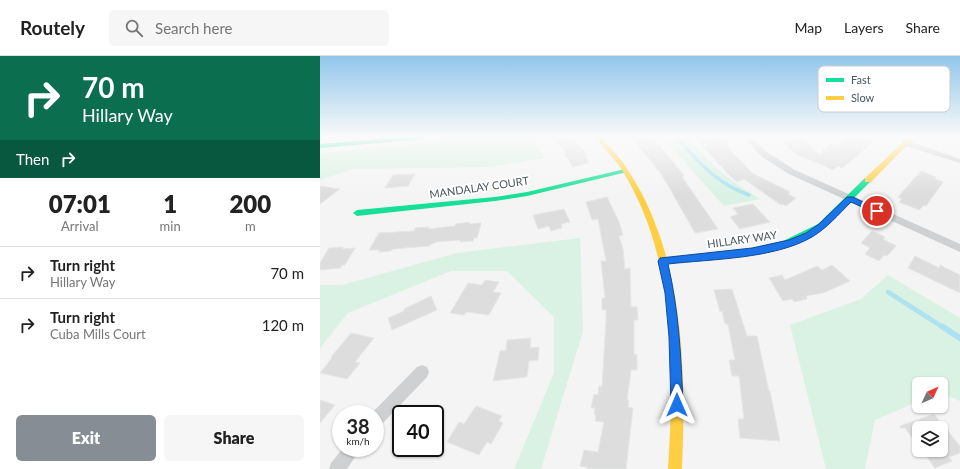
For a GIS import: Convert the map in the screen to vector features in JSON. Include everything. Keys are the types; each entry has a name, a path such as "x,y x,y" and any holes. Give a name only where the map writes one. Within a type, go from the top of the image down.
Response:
{"street":[{"path":"613,156 625,171 647,213 663,261 670,293 675,337 677,391 675,469"},
{"path":"767,156 777,164 850,199 960,248"},
{"name":"HILLARY WAY","path":"663,261 752,252 773,248 808,235 822,226 893,156"},
{"name":"HILLARY WAY","path":"945,156 960,163"},
{"name":"MANDALAY COURT","path":"357,213 495,199 527,194 625,171"},
{"path":"384,412 422,372"},
{"path":"338,469 347,457"}],"green space":[{"path":"320,156 544,156 545,158 489,167 353,169 320,180"},
{"path":"679,156 705,156 712,164 739,186 760,199 724,206"},
{"path":"580,238 583,331 541,469 514,469 554,373 554,317 507,271 451,271 348,313 320,348 320,285 342,285 457,253"},
{"path":"888,275 960,318 960,401 948,396 948,377 912,377 912,404 875,420 865,469 826,469 790,325 861,299"}],"building":[{"path":"566,156 585,156 589,163 573,167"},
{"path":"647,156 668,156 683,174 684,176 682,177 718,229 695,233 662,175"},
{"path":"712,156 736,156 752,173 790,192 788,194 796,198 786,206 783,204 781,205 744,179 737,182"},
{"path":"801,156 856,156 842,168 838,166 833,170"},
{"path":"921,171 936,177 935,179 943,182 926,206 924,205 919,210 899,202 902,199 898,197"},
{"path":"415,174 408,186 385,188 393,175"},
{"path":"320,186 340,189 320,204"},
{"path":"607,197 619,222 623,235 619,236 623,249 625,269 630,268 631,307 637,307 638,320 634,320 634,355 637,354 637,370 631,370 627,400 629,400 628,407 633,408 626,469 586,469 587,467 580,466 584,450 598,452 604,422 595,421 595,408 591,408 594,394 598,395 599,386 602,387 606,310 602,310 602,298 605,298 601,261 606,261 598,219 592,220 586,202"},
{"path":"753,204 770,222 740,229 730,217 738,214 733,208"},
{"path":"564,209 570,222 561,224 562,228 551,231 549,226 538,229 533,215"},
{"path":"470,222 469,224 481,223 477,238 474,238 473,241 460,242 461,240 436,242 430,246 393,249 391,251 378,252 380,250 369,250 379,233 414,231 415,228 429,227 428,229 455,226 456,224"},
{"path":"872,231 885,237 883,239 896,246 887,256 884,255 879,261 865,254 870,248 861,243"},
{"path":"343,247 342,249 355,248 345,265 342,265 341,268 320,270 320,263 329,248"},
{"path":"915,256 939,268 940,265 960,275 960,293 908,268"},
{"path":"832,265 850,281 823,293 806,296 807,299 794,302 792,299 783,301 769,278 782,275 785,280 817,266 822,270"},
{"path":"485,280 499,282 493,292 501,293 489,315 466,312 464,315 450,313 468,283 482,285"},
{"path":"732,289 747,336 757,336 780,441 740,438 738,419 744,419 739,376 732,376 729,360 735,360 728,324 725,324 722,311 720,312 714,290"},
{"path":"431,296 437,310 392,330 388,318"},
{"path":"351,333 374,338 355,362 360,363 347,379 320,373 332,358 331,357"},
{"path":"531,338 530,348 539,347 538,360 529,361 527,377 493,381 500,351 506,350 507,340"},
{"path":"320,400 335,405 332,405 332,409 320,423"},
{"path":"476,406 502,416 499,421 503,423 491,444 487,442 479,455 447,442 459,422 464,424"},
{"path":"934,414 940,421 914,421"},
{"path":"912,422 912,438 905,428 900,428 900,426"},
{"path":"948,431 960,446 960,453 949,457 952,461 935,468 927,457 948,457"}],"waterway":[{"path":"694,156 717,178 737,190 749,195"},
{"path":"888,292 944,328"},
{"path":"943,327 960,338"}],"traffic: fast":[{"path":"357,213 495,199 527,194 625,171"},
{"path":"663,261 745,253 785,244 821,226 868,180"}],"traffic: slow":[{"path":"614,156 625,170 643,204 657,240 667,277 673,315 676,354 677,431 675,469"},
{"path":"868,180 892,156"}],"route":[{"path":"677,405 675,337 670,293 663,261 752,252 773,248 792,242 808,235 822,226 850,199 877,211"}]}
